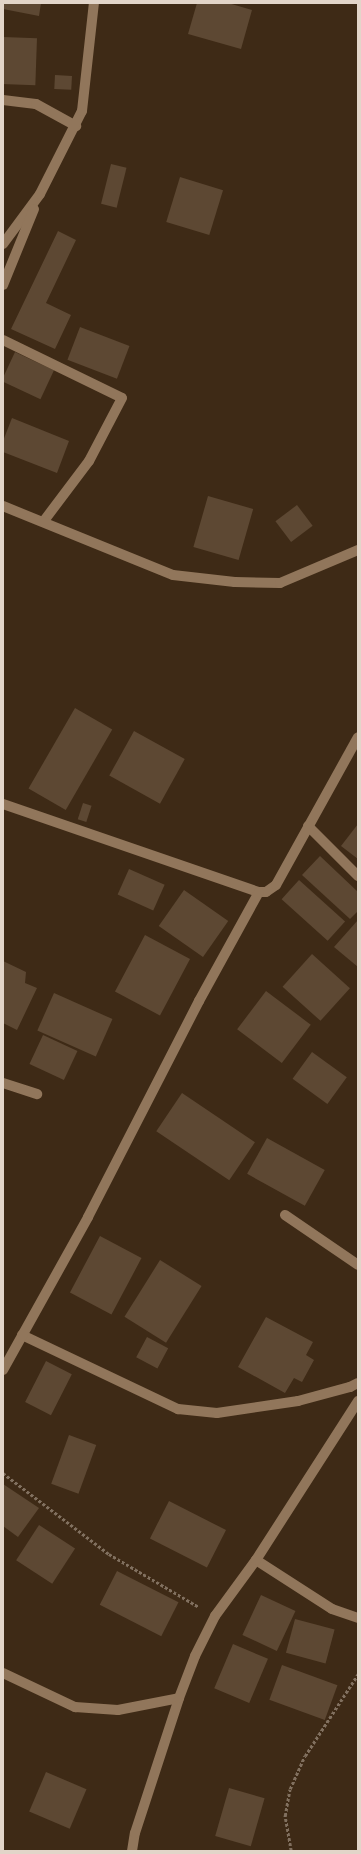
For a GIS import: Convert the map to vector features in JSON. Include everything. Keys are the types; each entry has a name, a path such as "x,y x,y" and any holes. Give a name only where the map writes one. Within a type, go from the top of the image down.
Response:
{"street":[{"path":"3,285 40,194 76,126 82,111 94,3"},
{"path":"3,100 36,104 76,126"},
{"path":"3,244 40,194"},
{"path":"3,340 122,398 89,461 43,522"},
{"path":"3,506 173,575 235,582 280,583 358,550"},
{"path":"3,804 259,892 266,892 276,885 358,737"},
{"path":"308,826 358,876"},
{"path":"3,1370 88,1217 199,1000 259,892"},
{"path":"3,1084 37,1094"},
{"path":"285,1215 358,1265"},
{"path":"22,1335 178,1409 217,1413 298,1401 350,1387 358,1383"},
{"path":"132,1851 135,1833 179,1698 215,1616 256,1560 358,1401"},
{"path":"256,1560 332,1609 358,1618"},
{"path":"3,1674 75,1707 118,1710 179,1698"}],"path":[{"path":"3,1473 109,1554 215,1616"},
{"path":"291,1851 285,1816 290,1789 305,1756 358,1674"}],"building":[{"path":"3,3 41,3 39,16 3,9"},
{"path":"197,3 228,3 252,10 241,49 188,34"},
{"path":"3,37 37,38 35,85 3,84"},
{"path":"55,75 72,76 71,90 54,89"},
{"path":"111,164 127,168 117,208 101,204"},
{"path":"180,177 223,190 209,235 166,222"},
{"path":"58,231 76,240 46,303 71,315 55,349 11,329"},
{"path":"80,327 129,346 117,379 67,360"},
{"path":"15,352 54,370 40,399 3,382 3,378"},
{"path":"12,418 69,441 57,473 3,452 3,441"},
{"path":"208,496 253,509 239,560 193,547"},
{"path":"297,505 313,526 291,542 275,521"},
{"path":"75,708 112,730 66,810 28,789"},
{"path":"134,731 185,759 160,804 109,776"},
{"path":"83,803 92,806 86,822 78,819"},
{"path":"358,824 358,859 341,846"},
{"path":"320,856 358,892 358,911 350,919 302,875"},
{"path":"129,869 165,885 153,910 118,895"},
{"path":"299,880 345,921 328,941 282,899"},
{"path":"184,890 228,921 203,957 159,926"},
{"path":"358,920 358,967 334,947"},
{"path":"145,935 190,959 160,1015 115,992"},
{"path":"312,954 350,988 320,1021 283,987"},
{"path":"3,961 26,972 25,983 37,988 17,1030 3,1023"},
{"path":"266,991 311,1025 282,1063 237,1029"},
{"path":"54,993 112,1019 96,1056 37,1030"},
{"path":"43,1035 77,1051 64,1080 29,1064"},
{"path":"312,1052 347,1077 327,1104 293,1079"},
{"path":"182,1093 255,1142 229,1180 156,1131"},
{"path":"267,1138 325,1170 305,1206 247,1174"},
{"path":"100,1236 141,1258 111,1315 70,1293"},
{"path":"160,1260 202,1286 166,1343 124,1317"},
{"path":"266,1317 313,1342 306,1355 314,1360 302,1382 294,1378 285,1393 238,1367"},
{"path":"147,1337 168,1348 157,1369 136,1357"},
{"path":"46,1361 72,1374 51,1415 25,1402"},
{"path":"69,1435 96,1445 78,1494 51,1484"},
{"path":"3,1484 39,1508 18,1537 3,1526"},
{"path":"169,1501 226,1530 207,1567 150,1538"},
{"path":"39,1525 75,1548 52,1584 16,1560"},
{"path":"117,1571 178,1602 161,1636 100,1605"},
{"path":"261,1595 295,1611 277,1651 242,1635"},
{"path":"295,1619 335,1630 326,1663 286,1653"},
{"path":"233,1644 268,1659 249,1703 214,1688"},
{"path":"282,1665 337,1685 325,1720 269,1700"},
{"path":"46,1772 87,1789 70,1829 29,1812"},
{"path":"229,1788 265,1798 251,1846 215,1836"}]}
